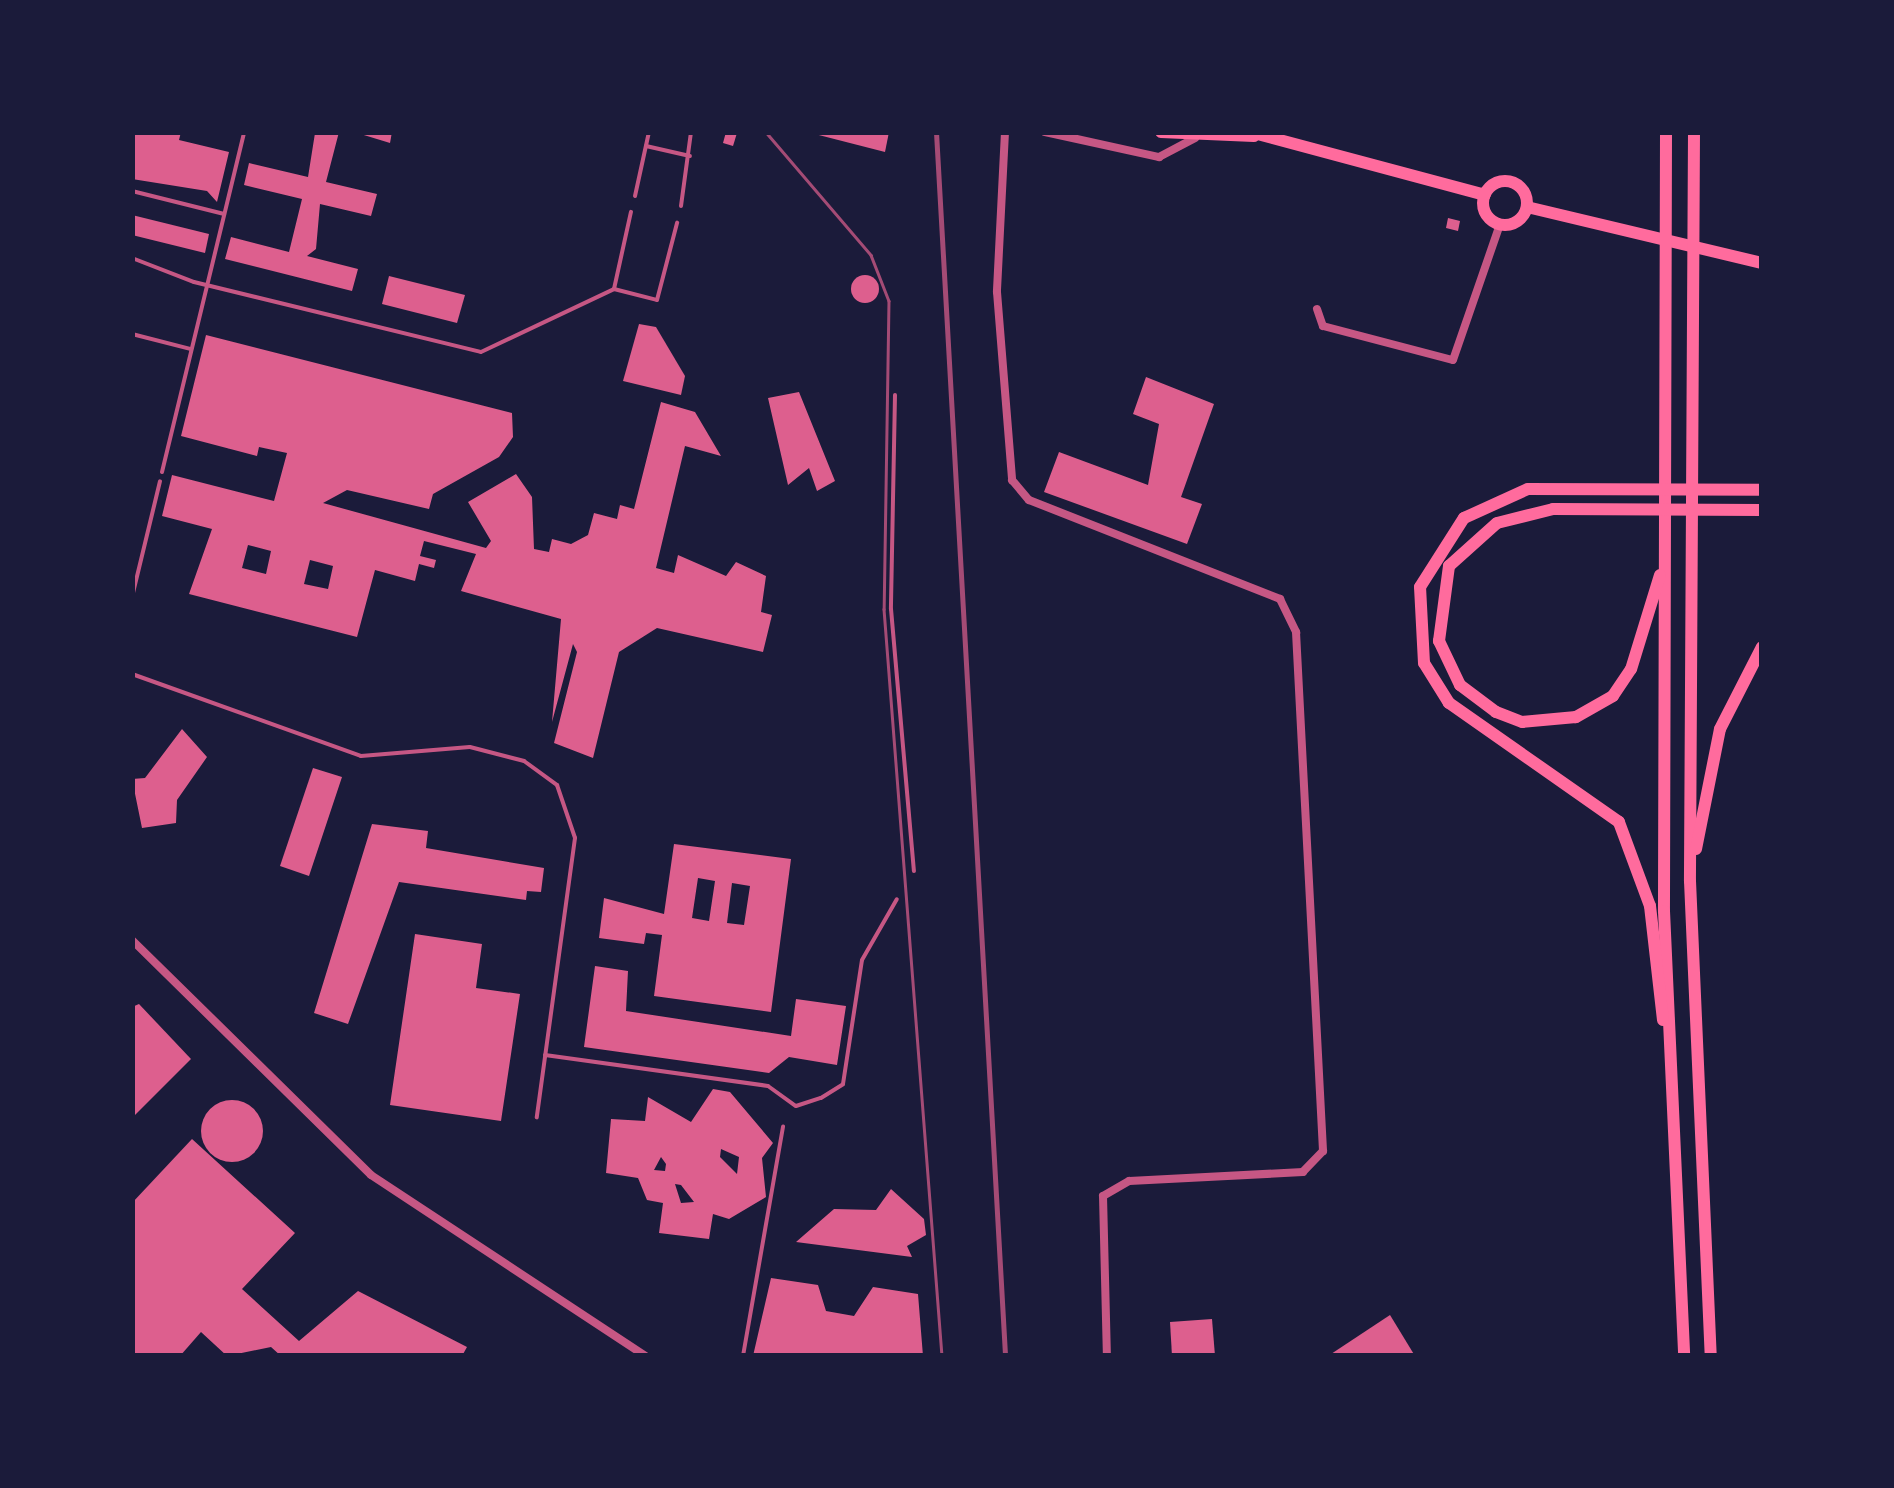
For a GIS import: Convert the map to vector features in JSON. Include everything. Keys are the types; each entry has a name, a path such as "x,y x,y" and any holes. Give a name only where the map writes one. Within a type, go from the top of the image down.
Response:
{"main road":[{"path":"1162,132 1195,138 1252,134 1485,195 1514,183 1526,206"},
{"path":"1666,132 1667,1028 1684,1356"},
{"path":"1694,132 1690,881 1711,1356"},
{"path":"1485,195 1500,224 1526,206 1762,263"},
{"path":"1667,1028 1655,1002 1650,906 1620,822 1449,703 1418,637 1430,560 1464,518 1528,489 1622,486 1762,490"},
{"path":"1666,553 1631,669 1596,709 1522,722 1460,685 1436,614 1450,566 1466,548 1528,512 1762,510"},
{"path":"1690,881 1720,729 1762,648"}],"street":[{"path":"1005,132 997,292 1012,480 1029,500 1280,599 1296,632 1323,1151 1303,1172 1129,1181 1106,1193 1107,1356"},
{"path":"1045,132 1159,157 1195,138"},
{"path":"1317,308 1322,326 1453,360 1500,224"},
{"path":"132,940 371,1175 646,1356"}],"lane":[{"path":"162,472 244,132"},
{"path":"635,196 649,132"},
{"path":"681,206 691,132"},
{"path":"646,146 690,156"},
{"path":"132,191 224,214"},
{"path":"614,289 631,212"},
{"path":"132,258 207,286 481,352 614,289 658,300 678,223"},
{"path":"132,334 192,349"},
{"path":"895,395 891,612 914,871"},
{"path":"132,597 160,480"},
{"path":"132,674 360,756 470,747 524,761 554,782 575,838 537,1117"},
{"path":"545,1055 768,1086 796,1106 840,1088 862,960 898,899"},
{"path":"742,1356 783,1126"}],"building":[{"path":"132,132 181,132 179,140 229,152 217,202 207,191 132,179"},
{"path":"339,132 326,182 377,194 371,216 320,204 316,249 307,256 358,269 352,291 225,259 231,237 289,252 302,199 244,185 249,163 308,177 315,133"},
{"path":"354,132 392,132 390,143"},
{"path":"726,132 737,133 733,146 723,143"},
{"path":"807,132 889,132 885,152"},
{"path":"132,215 209,234 205,253 132,235"},
{"path":"1448,218 1460,221 1458,231 1446,228"},
{"path":"865,275 875,279 879,289 875,299 865,303 855,299 851,289 855,279"},
{"path":"389,276 465,295 457,323 382,304"},
{"path":"639,324 656,327 685,376 681,395 623,381"},
{"path":"206,335 512,413 513,437 499,457 433,494 429,509 347,490 323,503 486,548 491,541 468,502 516,474 532,497 534,549 549,552 552,539 571,544 588,535 594,513 617,519 620,505 634,509 661,402 695,412 721,456 685,446 656,568 674,573 678,555 726,576 736,562 766,576 761,612 772,615 763,652 657,628 619,652 593,758 554,743 577,652 573,644 552,722 561,619 461,591 476,554 424,541 420,556 436,560 434,568 419,564 415,581 375,570 357,637 189,594 212,529 162,516 172,475 274,501 287,453 259,447 257,456 181,436","holes":["248,545 271,551 266,574 242,568","310,560 333,566 328,589 304,584"]},
{"path":"1146,377 1214,404 1181,497 1202,504 1187,544 1044,492 1059,452 1148,485 1159,424 1133,414"},
{"path":"799,392 835,481 817,491 809,468 788,485 768,398"},
{"path":"182,729 207,757 177,800 176,823 142,828 132,779 145,778"},
{"path":"313,768 342,777 309,876 280,866"},
{"path":"372,824 428,831 426,848 544,868 541,892 527,891 526,900 399,882 348,1024 314,1013"},
{"path":"674,844 791,859 771,1012 654,996 662,935 646,933 644,944 599,938 604,898 664,914","holes":["698,878 715,881 709,921 692,918","732,883 750,886 744,925 727,923"]},
{"path":"415,934 482,944 476,988 520,994 501,1121 390,1105"},
{"path":"595,966 628,971 626,1011 791,1036 796,999 846,1006 837,1065 789,1057 769,1073 584,1047"},
{"path":"139,1004 191,1059 132,1118 132,1007"},
{"path":"713,1089 730,1092 773,1143 762,1158 766,1197 729,1219 713,1214 709,1239 659,1233 663,1203 647,1200 638,1178 606,1173 611,1119 645,1121 648,1097 691,1122","holes":["721,1149 739,1157 737,1174 720,1157","661,1157 665,1171 654,1170","675,1184 681,1185 694,1202 681,1203"]},
{"path":"232,1100 254,1109 263,1131 254,1153 232,1162 210,1153 201,1131 210,1109"},
{"path":"192,1139 295,1233 242,1289 299,1341 358,1291 467,1347 462,1356 281,1356 271,1347 227,1356 201,1332 180,1356 132,1356 132,1203"},
{"path":"891,1189 924,1219 926,1235 907,1246 912,1257 796,1242 834,1209 876,1210"},
{"path":"771,1278 818,1285 826,1311 854,1316 873,1287 918,1294 923,1356 753,1356"},
{"path":"1390,1315 1415,1356 1328,1356"},
{"path":"1212,1319 1215,1356 1172,1356 1170,1322"}],"tram line":[{"path":"766,132 871,255 889,301 884,609 942,1356"}],"railway":[{"path":"936,132 1005,1356"}]}
